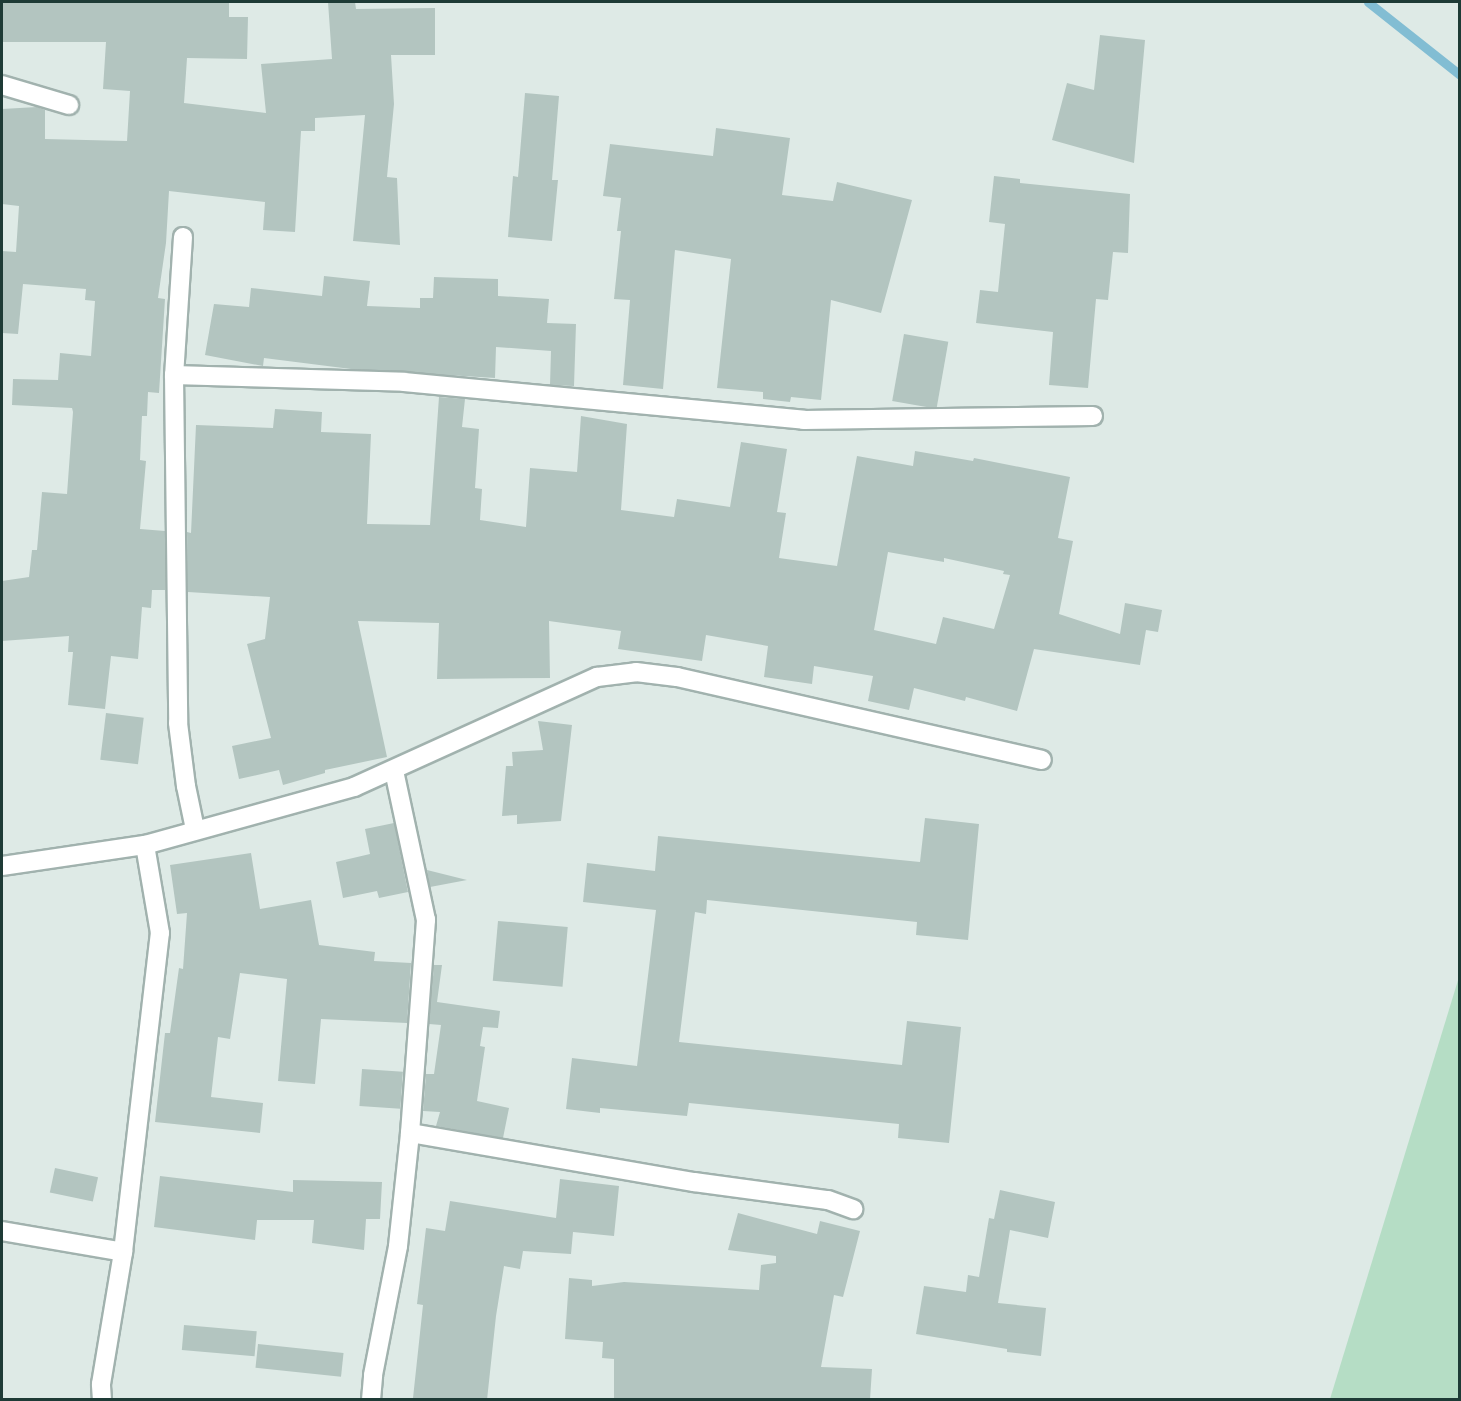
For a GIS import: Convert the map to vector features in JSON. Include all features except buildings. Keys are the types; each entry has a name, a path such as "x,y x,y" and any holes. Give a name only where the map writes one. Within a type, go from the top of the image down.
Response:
{"street":[{"path":"2,85 69,105"},
{"path":"183,237 174,375 178,723 186,786 195,829"},
{"path":"174,375 405,382 804,420 1093,416"},
{"path":"2,866 145,845 195,829 354,787 394,771 597,677 636,672 677,677 1042,760"},
{"path":"371,1400 373,1375 398,1246 410,1133 426,920 394,771"},
{"path":"102,1400 101,1384 123,1252 160,933 145,845"},
{"path":"410,1133 694,1182 828,1200 853,1209"},
{"path":"2,1231 123,1252"}],"green space":[{"path":"1459,977 1459,1399 1330,1399"}],"waterway":[{"path":"1368,2 1460,75"}]}
